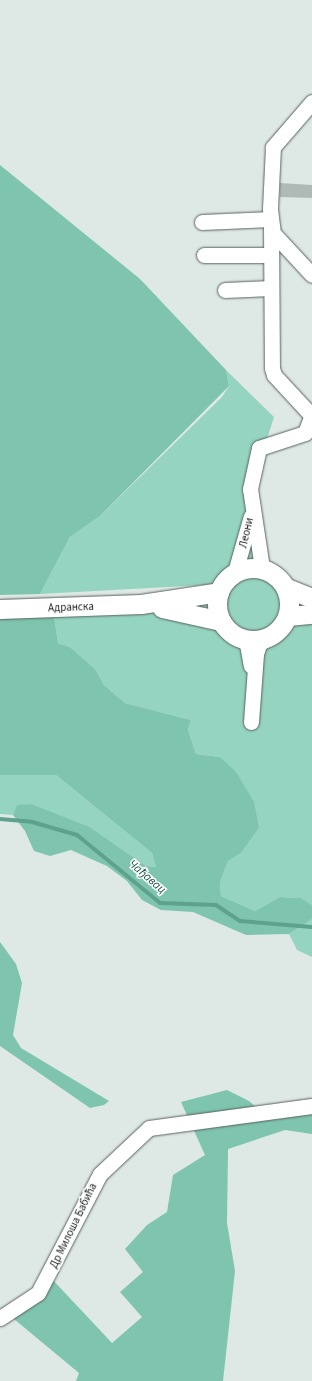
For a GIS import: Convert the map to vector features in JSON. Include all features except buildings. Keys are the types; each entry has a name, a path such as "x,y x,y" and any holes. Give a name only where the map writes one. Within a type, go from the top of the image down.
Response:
{"main road":[{"path":"312,598 286,588 274,573 262,568 235,572 219,592 217,610 221,621 241,638 268,638 288,616 312,614"},
{"path":"286,588 288,616"},
{"name":"Адранска","path":"0,609 141,604 219,592"},
{"name":"Адранска","path":"141,604 221,621"}],"street":[{"path":"252,507 250,489 259,448 305,433 312,416 274,374 271,288 271,224 273,147 312,102"},
{"path":"202,222 271,224 312,274"},
{"path":"204,256 271,255"},
{"path":"225,290 271,288"},
{"name":"Леони","path":"252,507 262,568"},
{"name":"Леони","path":"235,572 252,507"},
{"path":"241,638 250,654 252,696"},
{"path":"251,722 256,654 259,644 268,638"},
{"name":"Др Милоша Бабића","path":"0,1318 38,1292 100,1174 149,1128 312,1106"}],"green space":[{"path":"0,165 140,279 226,370 229,386 100,516 70,537 40,594 0,595"},
{"path":"226,370 274,417 250,492 251,544 262,568 239,570 223,584 40,594 70,537 100,516 222,397 229,386"},
{"path":"253,574 269,579 274,583 278,588 283,604 278,620 274,625 269,629 253,634 237,629 232,625 228,620 223,604 228,588 232,583 237,579"},
{"path":"288,592 312,598 312,905 301,898 280,897 255,911 221,896 220,883 228,861 241,853 259,828 220,757 196,754 188,730 191,720 125,703 104,685 95,669 70,647 58,643 53,609 217,598 217,609 226,628 241,638 262,640 283,625 290,604"},
{"path":"0,609 53,609 58,643 70,647 95,669 104,685 125,703 191,720 188,730 196,754 220,757 236,772 254,802 259,828 241,853 228,861 220,883 221,896 255,911 280,897 301,898 312,905 312,919 289,934 246,935 193,912 161,910 142,900 127,881 107,866 71,850 50,856 34,851 25,831 13,815 17,805 32,804 90,827 146,866 156,867 152,853 56,775 0,775"},
{"path":"33,772 56,775 152,853 156,867 146,866 90,827 32,804 17,806 13,815 0,814 0,775"},
{"path":"312,919 312,957 297,950 289,934"},
{"path":"0,942 16,964 22,983 13,1035 21,1048 109,1101 104,1105 90,1108 0,1046"},
{"path":"227,1090 249,1101 260,1111 312,1106 312,1134 285,1130 228,1149 227,1223 235,1271 223,1381 76,1381 79,1373 8,1314 50,1277 112,1343 142,1317 120,1292 143,1272 125,1249 147,1225 167,1212 173,1175 205,1155 181,1102"}],"waterway":[{"name":"Чађавац","path":"0,819 32,822 77,835 160,903 216,905 240,921 312,927"}]}
